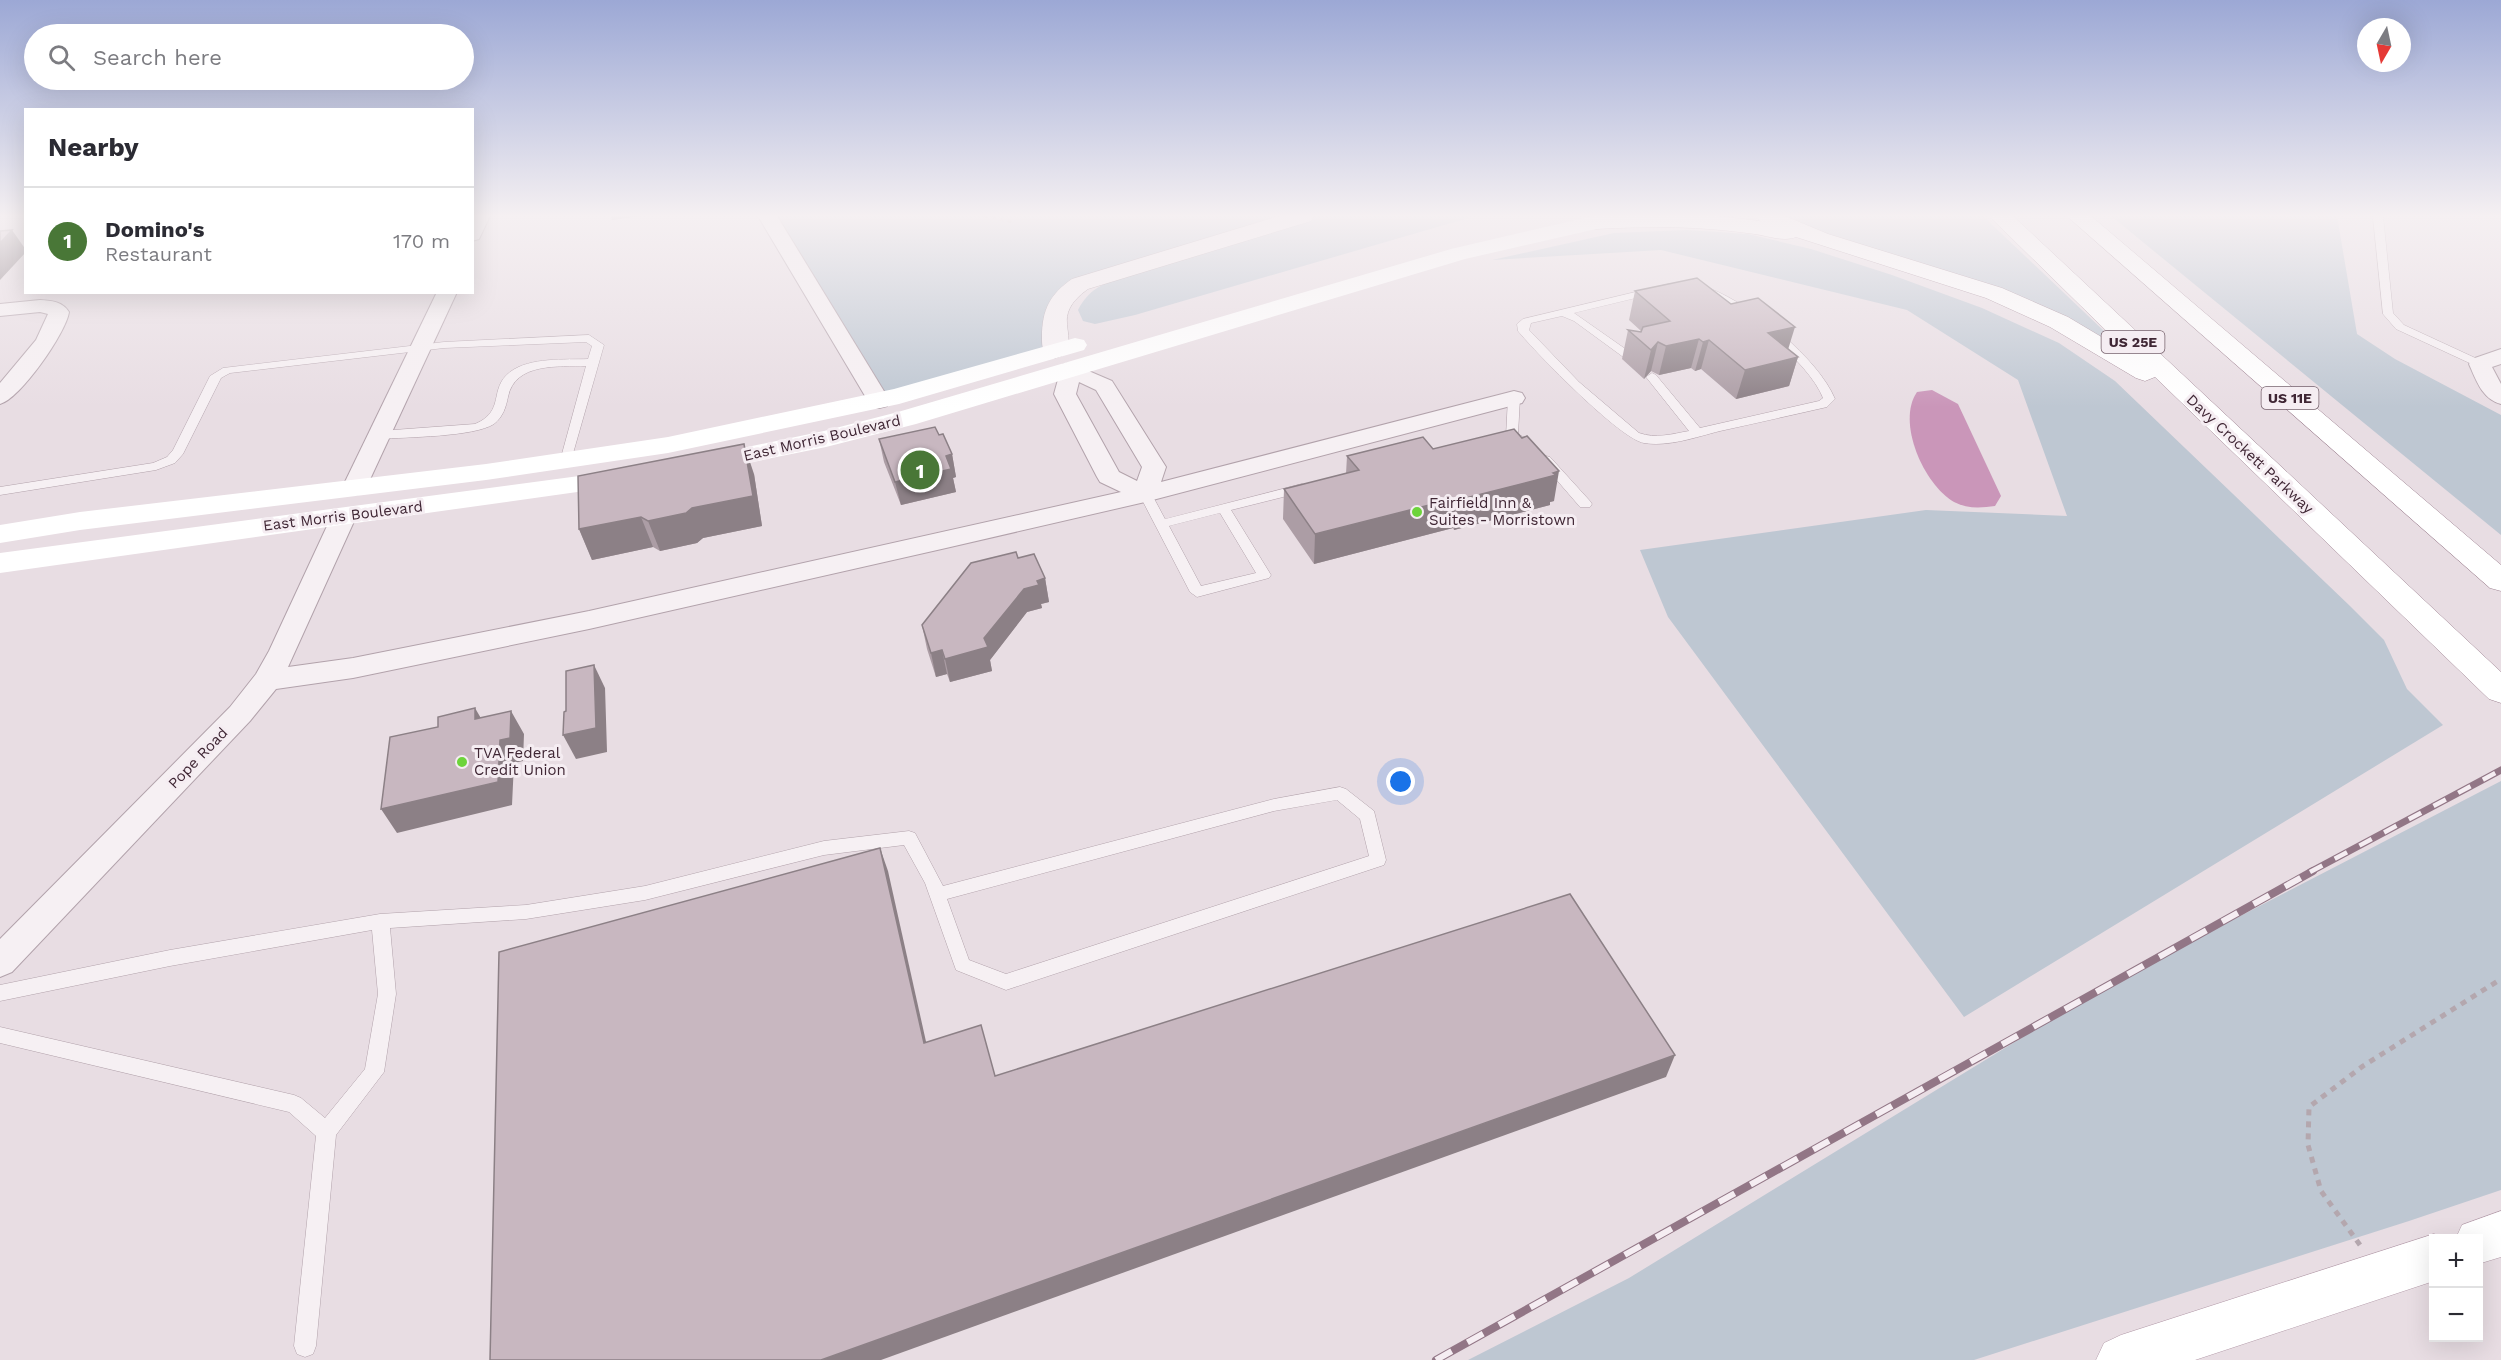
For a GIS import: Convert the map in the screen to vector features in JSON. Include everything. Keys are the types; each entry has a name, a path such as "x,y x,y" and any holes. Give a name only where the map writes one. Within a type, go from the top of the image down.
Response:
{"main road":[{"name":"East Morris Boulevard","path":"0,563 94,548 343,517 657,472 825,439 933,411 1063,360 1310,279"},
{"name":"East Morris Boulevard","path":"0,534 101,519 566,461 668,445 1063,360 1364,279"},
{"path":"1950,279 1994,293 2059,322 2134,365 2265,467"},
{"name":"Davy Crockett Parkway","path":"2067,279 2501,691"},
{"name":"US 11E","path":"2152,279 2501,581"},
{"path":"343,517 354,488"},
{"path":"2483,1239 2501,1234"},
{"path":"2121,1360 2429,1258"}],"street":[{"path":"805,279 879,401"},
{"path":"1095,279 1080,284 1065,294 1056,306 1065,394 1087,431 1109,477 1145,494"},
{"path":"354,488 446,294"},
{"path":"0,310 51,307 59,312 60,320 38,352 0,397"},
{"path":"1063,360 1104,386 1154,467 1145,494"},
{"path":"2491,360 2490,386 2501,397"},
{"path":"267,680 353,668 578,622 1145,494 1514,398"},
{"path":"1087,431 1127,423"},
{"name":"Pope Road","path":"0,962 240,714 267,680 283,651 343,517"}],"lane":[{"path":"2384,279 2388,315 2400,327 2491,360"},
{"path":"1669,287 1709,292 1753,320 1808,362 1829,399 1822,404 1697,433 1664,440 1644,440 1635,436 1575,384 1530,339 1523,324 1563,312 1669,287"},
{"path":"1563,312 1578,319 1630,357"},
{"path":"0,491 156,466 171,460 179,451 216,376 227,370 252,365 444,345 589,338 598,345 566,461"},
{"path":"380,435 477,427 489,423 497,417 504,392 515,374 540,367 593,362"},
{"path":"1652,377 1697,433"},
{"path":"1514,398 1506,438 1531,444 1586,504"},
{"path":"1161,524 1316,485"},
{"path":"1145,494 1197,592 1264,575 1223,508"},
{"path":"0,993 170,958 380,921 536,910 645,893 824,848 909,838 938,894 962,964 1006,982 1378,860 1368,816 1340,793 1274,805 938,894"},
{"path":"305,1346 326,1132 374,1072 387,994 380,921"},
{"path":"0,1035 294,1104 326,1132"}],"path":[{"path":"2382,1275 2321,1191 2308,1145 2309,1107 2363,1066 2501,980"}],"shaded area":[{"path":"805,279 1109,279 1065,294 1055,350 879,401"},
{"path":"1115,279 1257,279 1135,315 1095,324 1083,321 1078,310 1092,292"},
{"path":"1782,279 1904,279 1982,308 2059,343 2115,381 2350,606 2384,640 2407,689 2443,725 1964,1017 1668,617 1640,550 1926,510 2067,516 2018,380 1907,310"},
{"path":"1938,279 2050,279 2124,350"},
{"path":"2189,279 2348,279 2357,334 2395,359 2501,415 2501,535"},
{"path":"1932,390 1958,404 2001,496 1995,506 1974,507 1954,502 1943,494 1924,468 1916,452 1912,436 1911,405 1917,392"},
{"path":"2501,781 2501,1190 1974,1360 1468,1360 1629,1278 2111,983"}],"building":[{"path":"1699,279 1731,304 1758,298 1795,327 1768,333 1798,357 1745,370 1709,340 1703,342 1699,339 1666,346 1658,342 1651,350 1628,330 1641,332 1643,327 1670,321 1635,291"},
{"path":"935,427 939,435 943,434 952,454 946,456 951,469 895,482 879,439"},
{"path":"1514,429 1522,438 1527,436 1559,471 1553,473 1556,475 1315,534 1284,489 1359,470 1347,456 1423,437 1433,449"},
{"path":"744,444 753,496 692,508 686,513 648,521 641,517 579,529 578,476"},
{"path":"1016,552 1018,558 1034,554 1045,578 1037,581 1039,585 1024,589 984,638 988,647 945,659 942,650 931,653 922,625 971,563"},
{"path":"594,665 596,728 563,735 564,712 566,711 566,671"},
{"path":"475,708 475,719 511,711 510,738 500,740 498,782 381,809 390,737 438,727 438,717"},
{"path":"880,848 924,1043 981,1025 995,1076 1570,894 1675,1055 821,1360 490,1360 499,952"}],"railway":[{"path":"2310,872 2501,770"},
{"path":"1436,1360 2313,871"}],"place":[{"name":"Domino's","path":"920,470"},
{"name":"Fairfield Inn & Suites - Morristown","path":"1417,512"},
{"name":"TVA Federal Credit Union","path":"462,762"}]}
